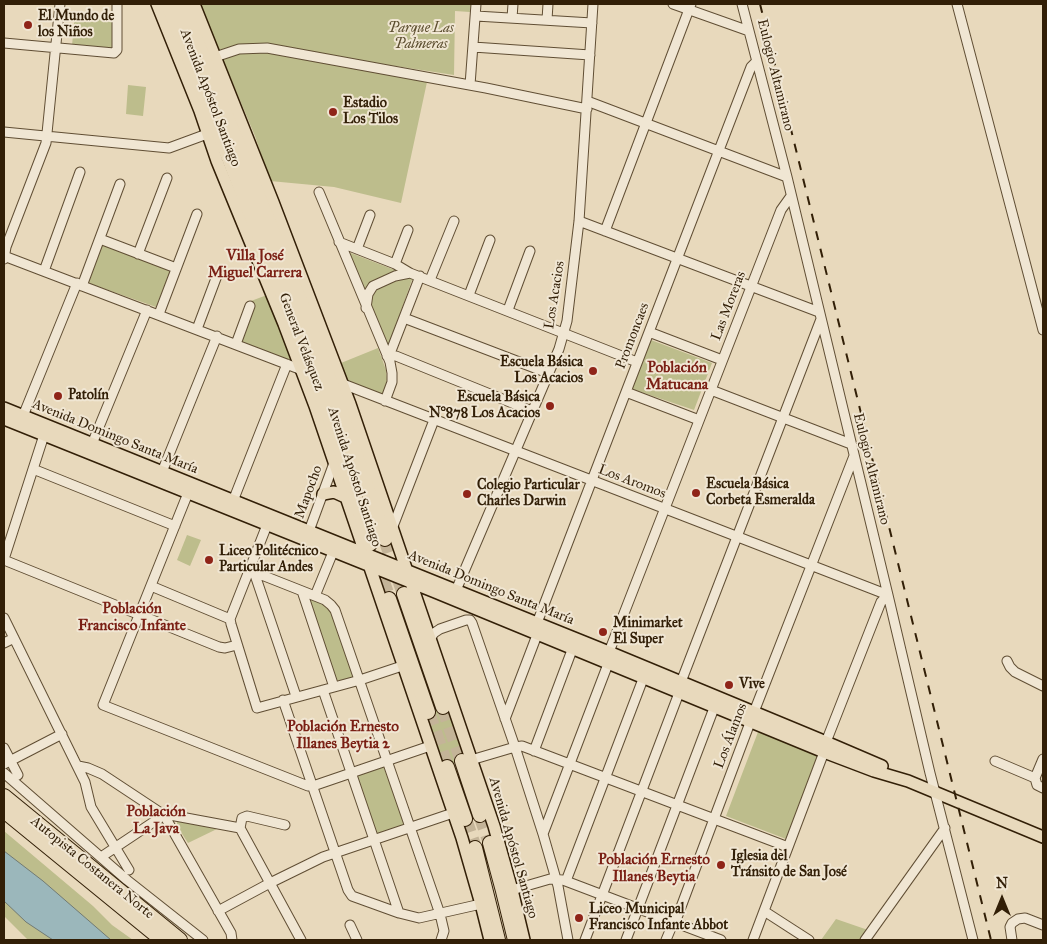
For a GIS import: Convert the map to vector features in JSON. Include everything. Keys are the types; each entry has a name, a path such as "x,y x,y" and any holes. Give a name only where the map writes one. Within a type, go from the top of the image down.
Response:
{"highway":[{"name":"General Velásquez","path":"168,4 327,411 367,548"},
{"name":"General Velásquez","path":"183,4 326,367 388,534"},
{"path":"200,111 253,218"},
{"path":"257,190 297,266"},
{"path":"407,588 443,707"},
{"path":"389,599 428,712"},
{"path":"466,761 480,815"},
{"path":"447,766 459,816"},
{"name":"Autopista Costanera Norte","path":"4,796 180,940"},
{"name":"Autopista Costanera Norte","path":"4,811 162,940"},
{"path":"490,843 514,940"},
{"path":"475,848 498,940"}],"main road":[{"name":"Avenida Apóstol Santiago","path":"158,4 248,240 302,370 346,497 367,548 368,566 402,666 430,746 459,816 490,940"},
{"name":"Avenida Apóstol Santiago","path":"194,4 343,384 388,534 406,570 407,588 419,608 430,639 466,761 496,833 524,940"},
{"name":"Avenida Domingo Santa María","path":"4,408 309,531 367,548 454,595 825,747 874,763 908,781 1043,837"},
{"name":"Avenida Domingo Santa María","path":"4,419 368,566 407,588 454,595"},
{"path":"323,494 334,492 346,497"},
{"path":"419,608 424,598 434,592"},
{"name":"Avenida Domingo Santa María","path":"537,629 572,650 609,658 643,679 680,687 714,708 753,717"},
{"name":"Avenida Domingo Santa María","path":"1021,827 1043,832"}],"street":[{"path":"60,4 44,151 6,247 4,257 80,284 302,370"},
{"path":"4,43 114,53 116,50 117,4"},
{"path":"470,86 476,4"},
{"path":"512,18 513,4"},
{"path":"547,20 548,4"},
{"name":"Los Acacios","path":"454,595 564,332 569,309 579,221 593,4"},
{"path":"673,4 690,6 749,32"},
{"name":"Eulogio Altamirano","path":"742,4 787,177 972,940"},
{"path":"957,4 1043,330"},
{"path":"605,231 690,6"},
{"path":"476,16 592,23"},
{"path":"473,47 590,55"},
{"path":"215,57 239,49 267,48 470,86 587,105 645,124 787,177"},
{"name":"Promoncaes","path":"505,719 637,362 751,67 757,61"},
{"path":"4,132 169,148 207,134"},
{"path":"44,271 80,172"},
{"path":"138,254 167,178"},
{"path":"23,416 100,239 120,184"},
{"path":"319,192 391,366 392,378 385,401"},
{"name":"Las Moreras","path":"543,834 664,510 780,210 791,196"},
{"path":"159,314 197,214"},
{"path":"357,249 370,215"},
{"path":"430,280 454,221"},
{"path":"579,221 751,286 820,316 586,940"},
{"path":"395,264 408,230"},
{"path":"100,239 176,268"},
{"path":"469,295 490,240"},
{"path":"339,242 395,264 410,273 637,362"},
{"path":"508,310 530,251"},
{"path":"197,329 218,272"},
{"path":"366,308 367,297 373,286 395,276 410,273"},
{"path":"387,356 420,276"},
{"path":"236,344 250,306"},
{"path":"92,444 147,310"},
{"path":"404,318 548,373"},
{"path":"649,332 722,360"},
{"path":"162,472 217,336"},
{"path":"387,356 396,356 532,411"},
{"path":"233,501 287,364"},
{"name":"Los Aromos","path":"343,384 664,510 888,594"},
{"path":"711,390 851,444"},
{"path":"626,392 699,420"},
{"path":"350,404 356,398 366,394"},
{"path":"388,534 434,420"},
{"path":"44,435 4,560 219,647 226,648 237,645"},
{"name":"Los Álamos","path":"666,940 670,928 675,923 854,456"},
{"name":"Mapocho","path":"309,531 334,463"},
{"path":"33,469 175,526"},
{"path":"188,493 103,705 303,785 313,786 430,746"},
{"path":"267,525 252,571 230,619 257,708 360,680 402,666"},
{"path":"315,596 333,552"},
{"path":"252,571 315,596 328,602 333,607 440,914 444,931 441,940"},
{"path":"252,571 296,696"},
{"path":"151,586 230,619"},
{"path":"302,591 334,687"},
{"path":"753,940 881,602 888,594"},
{"path":"4,618 88,787 90,804 129,870"},
{"path":"430,639 440,629 466,620 470,620 472,623 543,834 556,879 568,940"},
{"path":"4,643 14,638"},
{"path":"534,751 572,650"},
{"path":"1007,661 1015,672 1043,686"},
{"path":"566,881 643,679"},
{"path":"323,690 399,913"},
{"path":"283,700 348,890 352,896 419,918 481,904"},
{"path":"626,940 714,708"},
{"path":"7,762 62,734"},
{"path":"466,761 522,746 788,847"},
{"path":"4,748 7,762 18,775"},
{"path":"1035,778 1043,759"},
{"path":"995,761 1035,778 1038,785 1043,788"},
{"path":"78,766 102,774 164,815 232,935 232,940"},
{"path":"4,773 154,903 202,940"},
{"path":"101,857 164,815 170,814 189,820 240,828"},
{"path":"285,825 247,816 242,818 240,828 301,940"},
{"path":"218,911 270,883 335,852 410,827 459,816"},
{"path":"870,938 945,828"},
{"path":"512,890 556,879 566,881 675,923 708,938 721,940"},
{"path":"764,911 809,940"},
{"path":"1012,940 1010,928 1014,920 1024,918 1043,925"},
{"path":"350,925 357,940"}],"green space":[{"name":"Parque Las Palmeras","path":"198,4 471,4 470,12 455,11 454,75 251,44 215,51"},
{"path":"114,11 112,48 72,46 75,12 103,15"},
{"name":"Estadio Los Tilos","path":"261,51 427,82 401,203 334,187 270,181 255,136 223,60 224,57 240,52"},
{"path":"128,85 146,87 143,116 126,114"},
{"path":"102,243 171,269 156,307 88,283"},
{"path":"348,252 413,277 388,348"},
{"path":"267,295 293,363 240,342 253,307 251,301"},
{"path":"651,340 712,363 694,410 632,389"},
{"path":"378,348 386,370 387,380 383,394 347,381 341,363"},
{"path":"187,535 201,540 190,566 177,560"},
{"path":"311,599 327,606 331,612 355,677 336,681 310,601"},
{"path":"450,706 468,758 443,768 426,714"},
{"path":"758,732 819,755 786,839 726,816"},
{"path":"383,765 405,826 375,835 356,774"},
{"path":"177,819 219,828 188,843 177,826"},
{"path":"4,831 93,906 112,925 133,940 28,940 4,916"},
{"path":"836,919 868,930 860,940 821,940"}],"water":[{"path":"4,851 43,881 111,940 53,940 26,922 4,901"}],"tunnel":[{"path":"385,539 404,594"},
{"path":"375,559 389,599"},
{"path":"443,707 462,761"},
{"path":"428,712 447,767"},
{"path":"480,815 490,843"},
{"path":"465,819 475,848"}],"railway":[{"path":"760,4 991,940"}],"place":[{"name":"El Mundo de los Niños","path":"28,25"},
{"name":"Estadio Los Tilos","path":"333,112"},
{"name":"Escuela Básica Los Acacios","path":"593,371"},
{"name":"Patolín","path":"58,396"},
{"name":"Escuela Básica N°878 Los Acacios","path":"550,406"},
{"name":"Escuela Básica Corbeta Esmeralda","path":"696,493"},
{"name":"Colegio Particular Charles Darwin","path":"467,494"},
{"name":"Liceo Politécnico Particular Andes","path":"209,560"},
{"name":"Minimarket El Super","path":"603,632"},
{"name":"Vive","path":"729,685"},
{"name":"Iglesia del Tránsito de San José","path":"721,865"},
{"name":"Liceo Municipal Francisco Infante Abbot","path":"579,918"}],"district":[{"name":"Villa José Miguel Carrera","path":"255,264"},
{"name":"Población Matucana","path":"677,376"},
{"name":"Población Francisco Infante","path":"132,618"},
{"name":"Población Ernesto Illanes Beytia 2","path":"343,736"},
{"name":"Población La Java","path":"156,820"},
{"name":"Población Ernesto Illanes Beytia","path":"654,868"}]}
